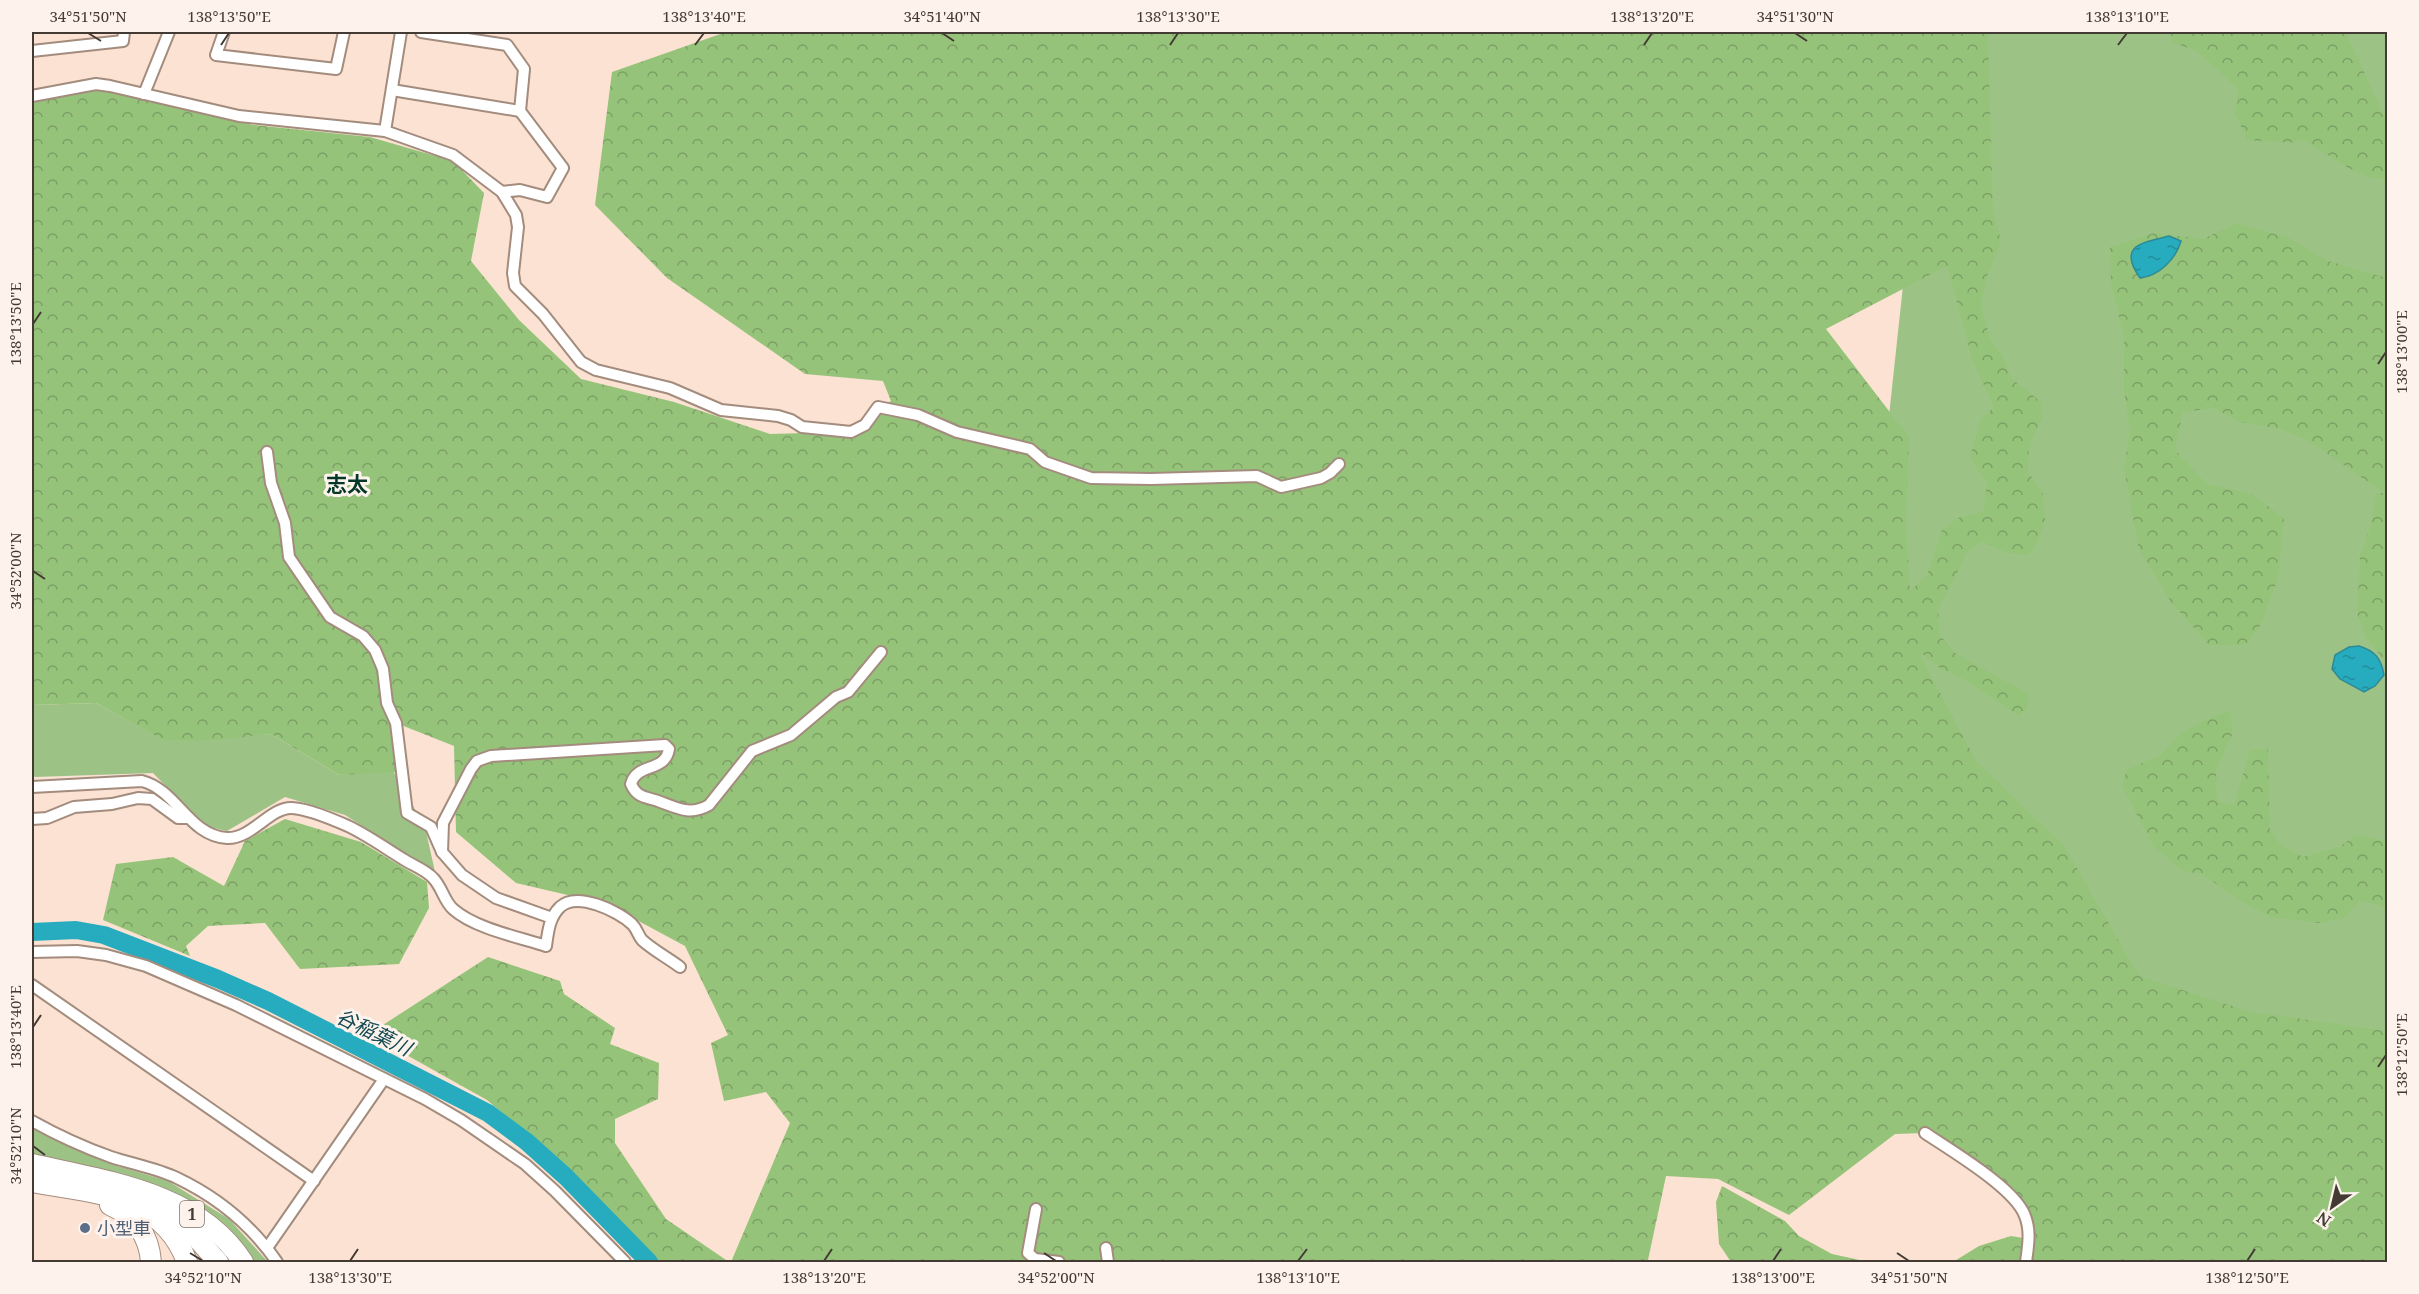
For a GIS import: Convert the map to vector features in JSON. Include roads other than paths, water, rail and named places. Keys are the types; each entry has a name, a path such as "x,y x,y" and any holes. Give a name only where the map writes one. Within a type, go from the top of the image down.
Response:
{"highway":[{"name":"1","path":"32,1164 150,1213 168,1227 181,1245 187,1263"},
{"path":"32,1170 74,1178 85,1185"},
{"name":"1","path":"32,1182 127,1186 170,1202 195,1215 227,1243 243,1263"},
{"name":"1","path":"85,1185 131,1216 142,1231 150,1250 151,1263"},
{"name":"1","path":"127,1186 160,1206 188,1228 219,1263"}],"street":[{"path":"32,51 123,41 124,32"},
{"path":"144,94 169,32"},
{"path":"224,32 216,55 336,69 344,32"},
{"path":"385,131 401,32"},
{"path":"421,32 507,45 524,69 520,111 563,168 548,197 520,190 502,192"},
{"path":"32,96 96,84 239,116 385,131 453,155 502,192 516,215 518,227 513,273 515,286 522,296 543,314 581,362 596,370 670,388 721,410 778,416 802,427 850,432 866,425 878,406 918,415 957,432 1030,449 1045,462 1091,478 1257,477 1281,487 1321,478 1339,464"},
{"path":"392,90 520,111"},
{"path":"267,452 271,483 285,523 289,557 330,617 363,636 375,650 383,669 387,703 396,723 407,813 431,827 442,852 462,875 496,898 552,918"},
{"path":"442,852 443,823 477,762 491,756 665,745 669,749 668,758 662,763 637,773 631,784 634,791 644,798 657,800 678,810 699,810 709,805 752,751 791,735 836,697 848,692 881,652"},
{"path":"32,787 142,781 154,784 165,791 199,828 213,835 229,838 248,832 277,813 290,808 306,811 348,826 433,878 452,908 471,920 546,946 552,918 561,906 574,901 592,903 614,912 631,923 641,939 680,967"},
{"path":"32,819 47,818 74,807 112,804 138,798 152,799 178,818 189,818"},
{"path":"32,952 77,951 105,955 146,966 236,1005 425,1099 462,1120 525,1164 555,1191 625,1263"},
{"path":"32,985 314,1181"},
{"path":"267,1248 384,1079"},
{"path":"32,1121 90,1149 175,1177 228,1210 267,1248 277,1263"},
{"path":"1925,1133 1990,1179 2020,1205 2026,1217 2029,1239 2026,1263"},
{"path":"1036,1209 1028,1253 1035,1258 1059,1263"},
{"path":"1106,1248 1108,1263"}],"water":[{"path":"2169,236 2181,241 2171,260 2154,274 2140,278 2131,258 2132,252 2142,244"},
{"path":"2359,646 2376,656 2384,675 2375,686 2364,692 2340,679 2332,669 2335,655 2349,647"}],"waterway":[{"name":"谷稲葉川","path":"32,932 76,930 104,935 218,979 268,1001 488,1113 527,1142 566,1177 649,1262"}],"place":[{"name":"小型車","path":"85,1228"}],"district":[{"name":"志太","path":"347,484"}]}
